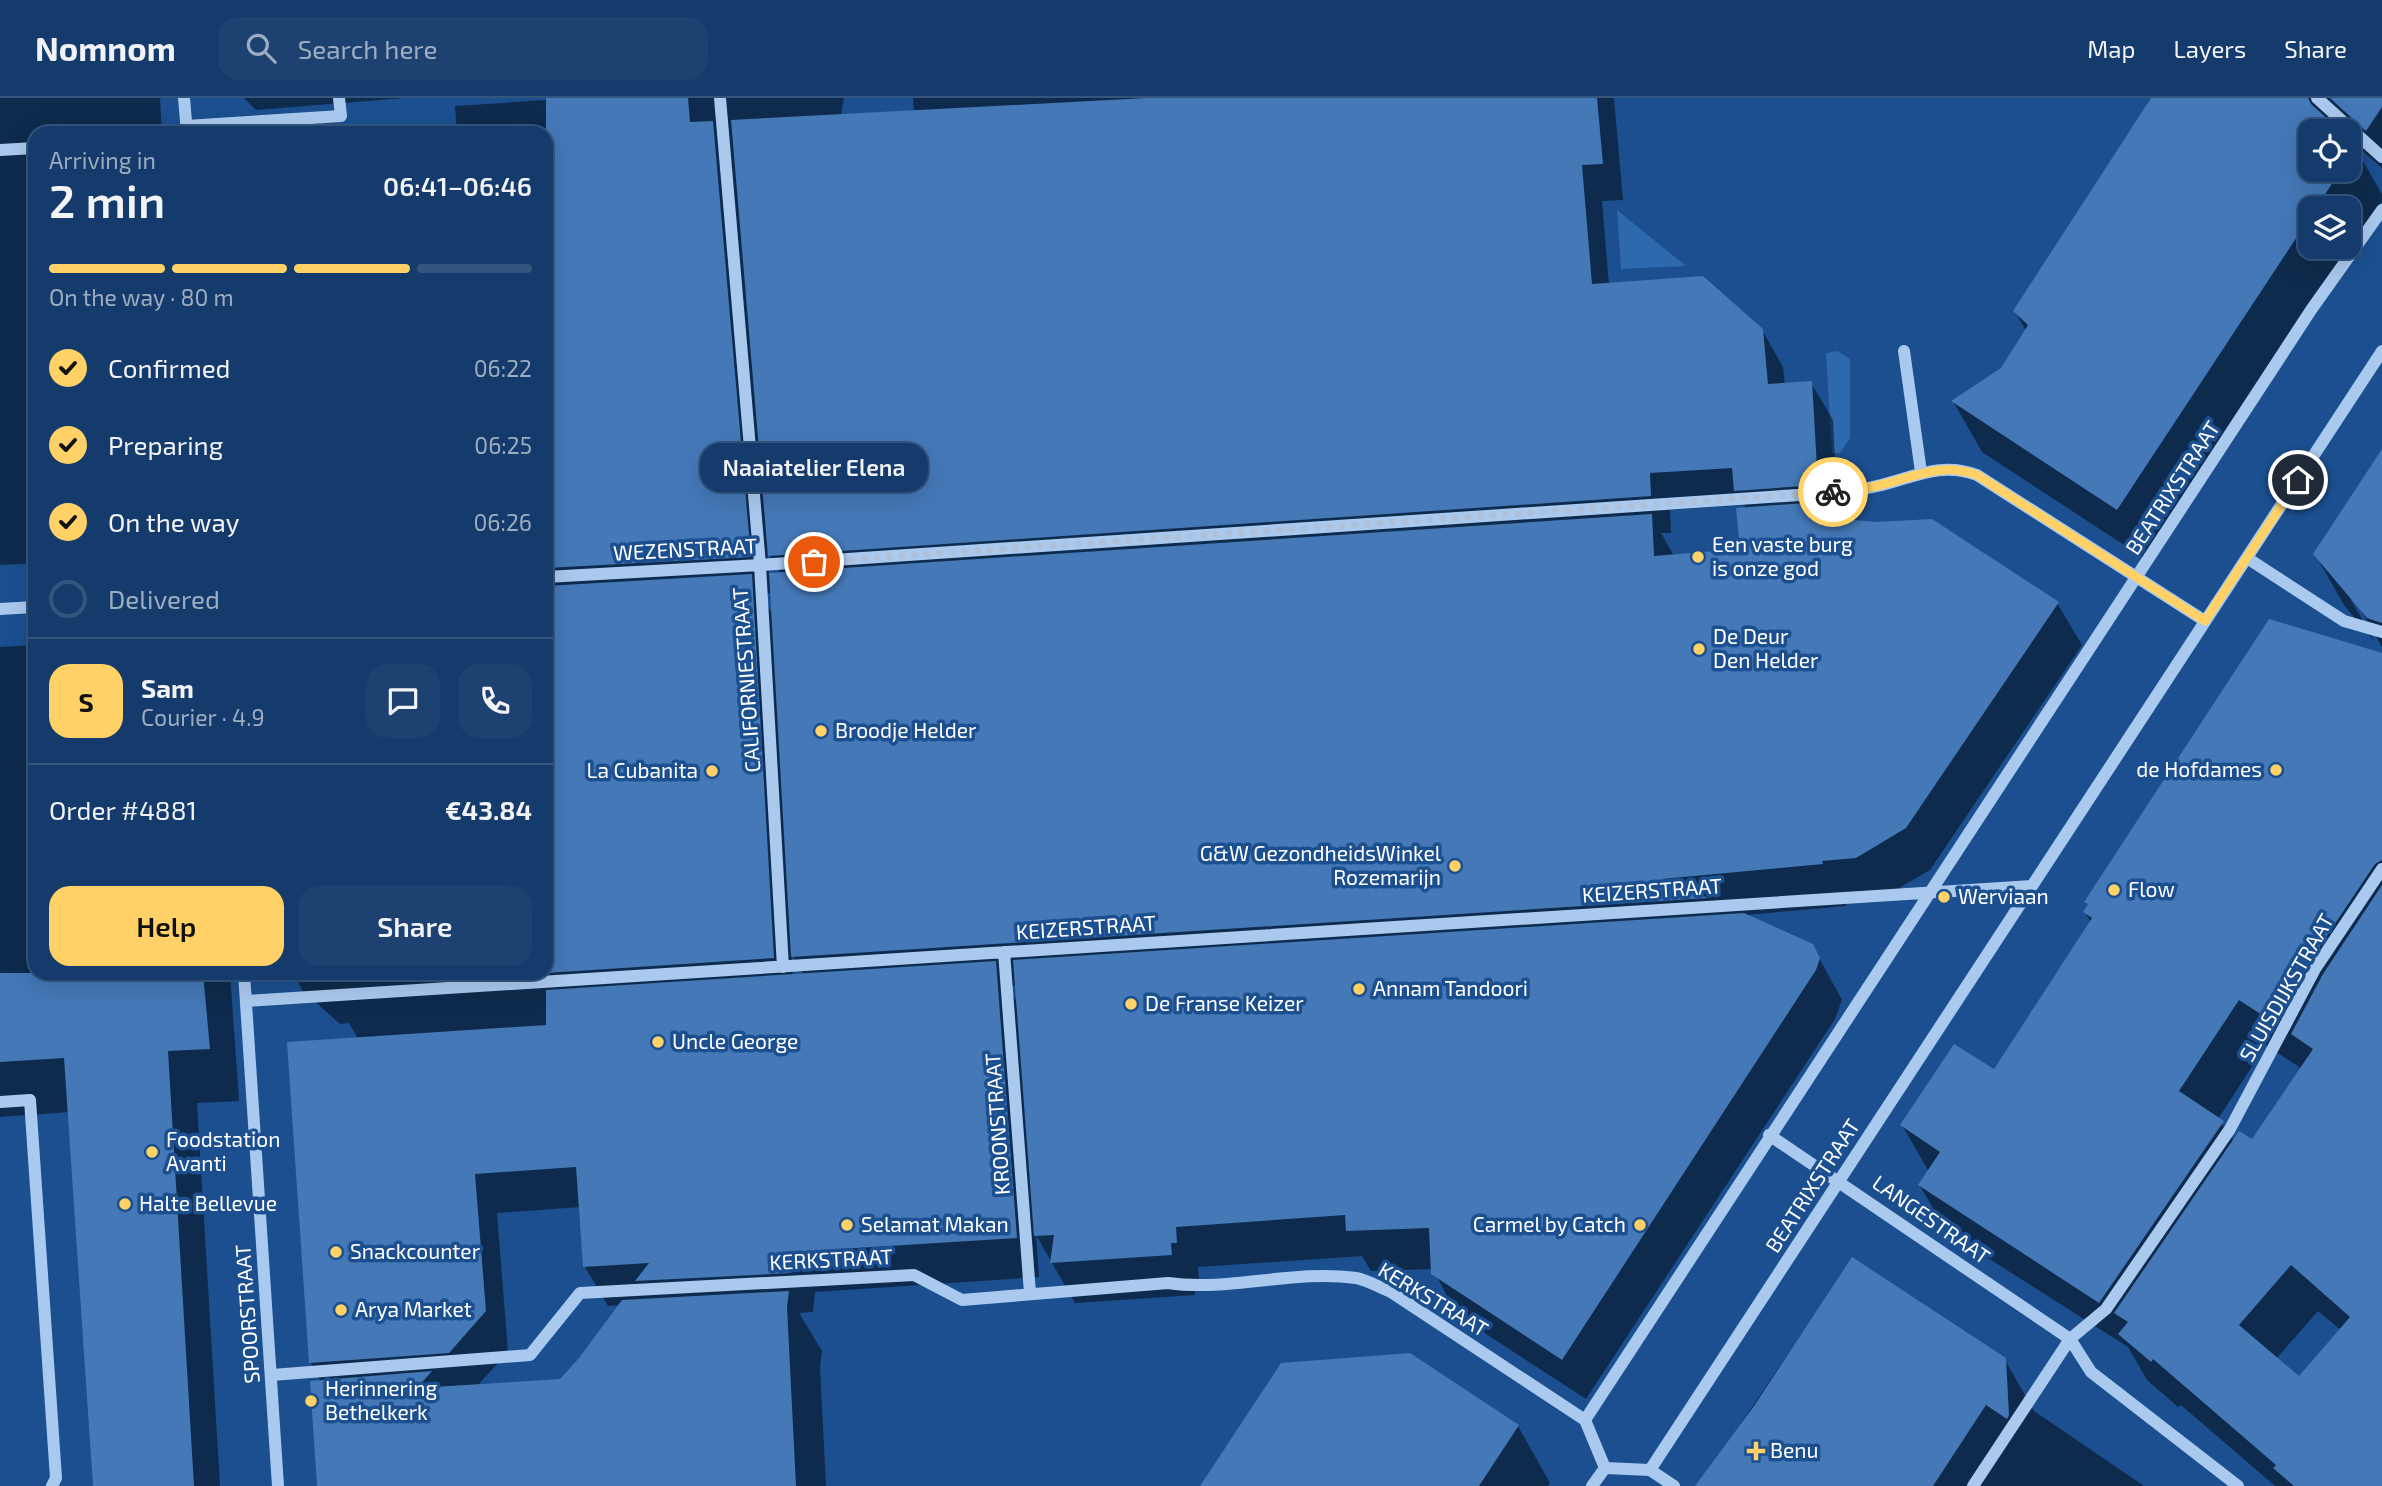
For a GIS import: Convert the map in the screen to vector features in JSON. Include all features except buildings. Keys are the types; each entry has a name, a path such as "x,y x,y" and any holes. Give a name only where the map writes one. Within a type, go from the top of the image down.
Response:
{"street":[{"path":"184,98 186,126"},
{"path":"230,126 341,116 340,98"},
{"name":"CALIFORNIESTRAAT","path":"720,98 760,565 783,967"},
{"path":"2317,98 2382,157"},
{"path":"0,150 28,148"},
{"name":"BEATRIXSTRAAT","path":"1585,1420 2311,310 2382,210"},
{"path":"1904,351 1921,472"},
{"name":"BEATRIXSTRAAT","path":"1650,1469 2382,351"},
{"name":"WEZENSTRAAT","path":"553,577 1828,493 1875,486 1921,472 1960,468 1977,475 2205,621"},
{"path":"2247,558 2344,621 2382,632"},
{"path":"0,609 28,607"},
{"name":"SLUISDIJKSTRAAT","path":"2070,1339 2106,1309 2230,1129 2315,970 2382,869"},
{"path":"1929,892 2032,886"},
{"name":"KEIZERSTRAAT","path":"246,1001 1929,892"},
{"name":"KROONSTRAAT","path":"1004,952 1030,1293"},
{"name":"SPOORSTRAAT","path":"244,980 278,1486"},
{"path":"0,1102 30,1100 56,1478 52,1486"},
{"name":"LANGESTRAAT","path":"1769,1135 2070,1339 2091,1372 2238,1486"},
{"name":"KERKSTRAAT","path":"272,1375 530,1355 580,1293 914,1275 962,1300 1168,1283 1193,1287 1331,1276 1359,1279 1418,1308 1585,1420"},
{"path":"1973,1486 2070,1339"},
{"path":"1585,1420 1605,1468"},
{"path":"1605,1468 1650,1469 1674,1486"},
{"path":"1592,1486 1605,1468"}],"shaded area":[{"path":"1617,210 1686,266 1621,269"},
{"path":"1838,351 1850,359 1850,438 1840,453 1832,454 1826,353"}],"way so far":[{"path":"814,562 1833,492"}],"place":[{"name":"Een vaste burg is onze god","path":"1698,557"},
{"name":"Naaiatelier Elena","path":"814,562"},
{"name":"De Deur Den Helder","path":"1699,649"},
{"name":"Broodje Helder","path":"821,731"},
{"name":"de Hofdames","path":"2276,770"},
{"name":"La Cubanita","path":"712,771"},
{"name":"G&W GezondheidsWinkel Rozemarijn","path":"1455,866"},
{"name":"Flow","path":"2114,890"},
{"name":"Werviaan","path":"1944,897"},
{"name":"Annam Tandoori","path":"1359,989"},
{"name":"De Franse Keizer","path":"1131,1004"},
{"name":"Uncle George","path":"658,1042"},
{"name":"Foodstation Avanti","path":"152,1152"},
{"name":"Halte Bellevue","path":"125,1204"},
{"name":"Selamat Makan","path":"847,1225"},
{"name":"Carmel by Catch","path":"1640,1225"},
{"name":"Snackcounter","path":"336,1252"},
{"name":"Arya Market","path":"341,1310"},
{"name":"Herinnering Bethelkerk","path":"311,1401"},
{"name":"Benu","path":"1756,1451"}],"route":[{"path":"1833,492 1875,486 1921,472 1960,468 1977,475 2205,621 2298,480"}]}
